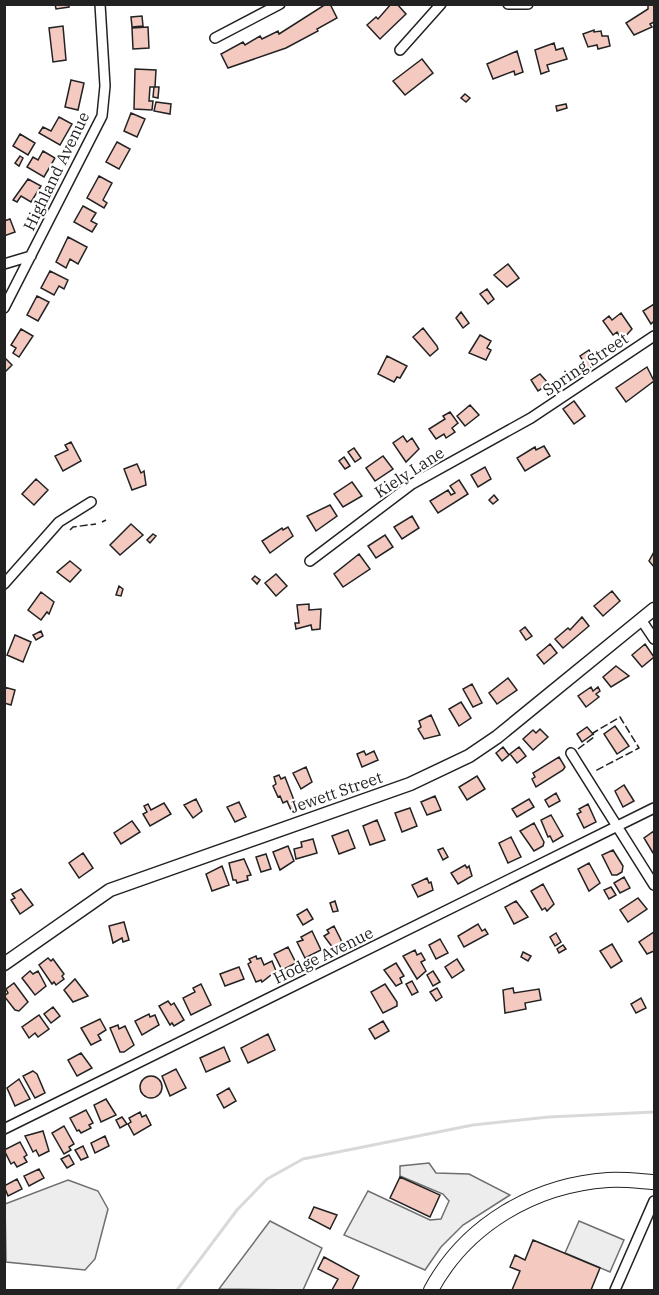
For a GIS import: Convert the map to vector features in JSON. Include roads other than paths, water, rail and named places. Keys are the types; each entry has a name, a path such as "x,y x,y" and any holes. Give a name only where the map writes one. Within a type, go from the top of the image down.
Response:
{"main road":[{"path":"431,1290 442,1269 473,1236 510,1207 556,1189 608,1180 654,1182"}],"street":[{"name":"Highland Avenue","path":"6,301 102,116 105,86 100,4"},
{"path":"215,38 280,4"},
{"path":"400,50 441,4"},
{"path":"508,4 528,4"},
{"path":"4,264 30,256"},
{"name":"Spring Street","path":"531,418 654,336"},
{"name":"Kiely Lane","path":"309,561 412,484 531,418"},
{"path":"4,584 59,522 91,502"},
{"name":"Jewett Street","path":"4,964 110,890 410,784 450,766 497,737 654,609"},
{"path":"642,621 654,639"},
{"path":"571,753 654,885"},
{"name":"Hodge Avenue","path":"4,1129 654,808"},
{"path":"615,1290 654,1201"}],"waterway":[{"path":"177,1290 237,1210 267,1179 303,1159 473,1125 549,1117 654,1112"}]}
